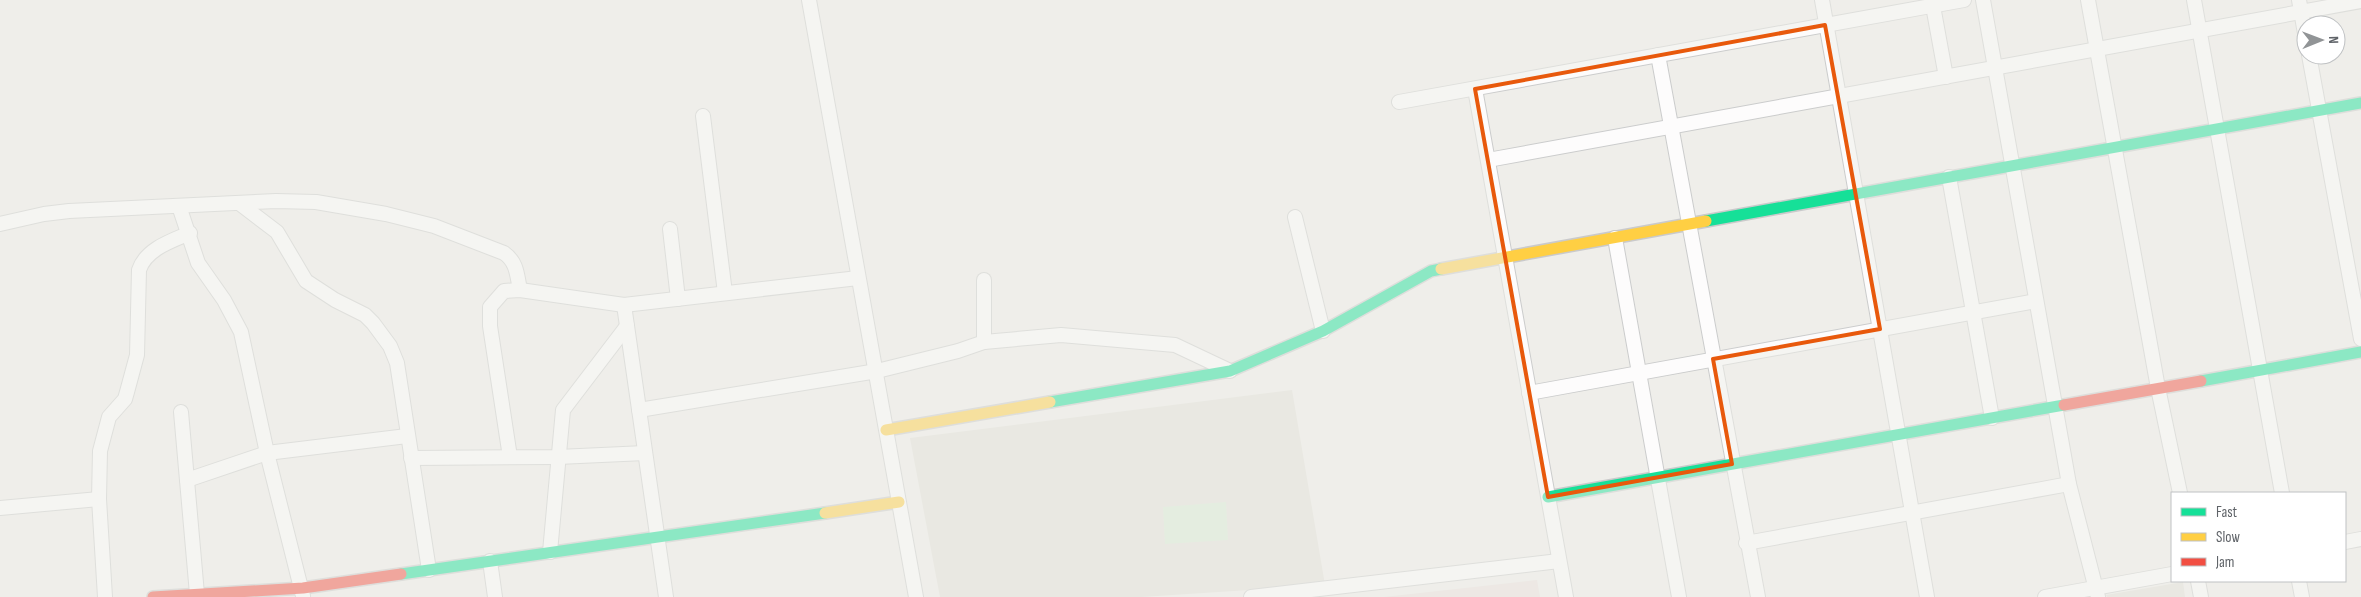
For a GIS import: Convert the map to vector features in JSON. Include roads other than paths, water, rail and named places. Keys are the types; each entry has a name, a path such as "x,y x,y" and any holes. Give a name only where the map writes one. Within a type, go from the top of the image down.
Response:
{"street":[{"path":"809,0 858,278 877,370 916,597"},
{"path":"1822,0 1928,597"},
{"path":"1399,102 1964,0"},
{"path":"1982,0 2069,484 2098,592"},
{"path":"2088,0 2158,388 2180,492"},
{"path":"2194,0 2282,492"},
{"path":"1488,160 2200,30 2300,6 2361,1"},
{"path":"1933,6 1946,77"},
{"path":"1658,55 1746,543 1758,597"},
{"path":"2311,65 2361,339"},
{"path":"1475,89 1566,597"},
{"path":"886,430 1230,371 1323,331 1431,271 2361,102"},
{"path":"703,116 725,293"},
{"path":"1949,177 1992,418"},
{"path":"0,224 44,214 69,211 239,203 316,202 386,214 434,226 504,253 512,258 520,290"},
{"path":"239,203 277,232 306,281 335,300 365,315 383,334 397,363 429,570"},
{"path":"179,206 190,233 198,264 224,300 241,332 267,453 303,592"},
{"path":"1295,217 1323,331"},
{"path":"670,229 678,299"},
{"path":"106,597 99,499 102,437 109,417 125,399 137,354 138,279 142,260 160,247 190,233"},
{"path":"1615,238 1679,597"},
{"path":"510,457 490,326 490,306 504,291 520,290 624,305 858,278"},
{"path":"984,280 984,342"},
{"path":"1529,392 2036,301"},
{"path":"624,305 666,597"},
{"path":"550,552 563,410 627,326"},
{"path":"639,410 877,370 958,351 984,342 1061,335 1174,345 1230,371"},
{"path":"1548,497 2361,352"},
{"path":"180,412 197,594"},
{"path":"187,480 267,453 407,436"},
{"path":"411,458 645,453"},
{"path":"1746,543 2069,484"},
{"path":"0,508 99,499"},
{"path":"153,597 197,594 303,592 429,570 899,502"},
{"path":"2346,542 2361,539"},
{"path":"490,561 494,597"},
{"path":"1251,597 1559,561"},
{"path":"2045,597 2098,592 2171,574"},
{"path":"2198,582 2201,597"},
{"path":"2299,582 2302,597"}]}
